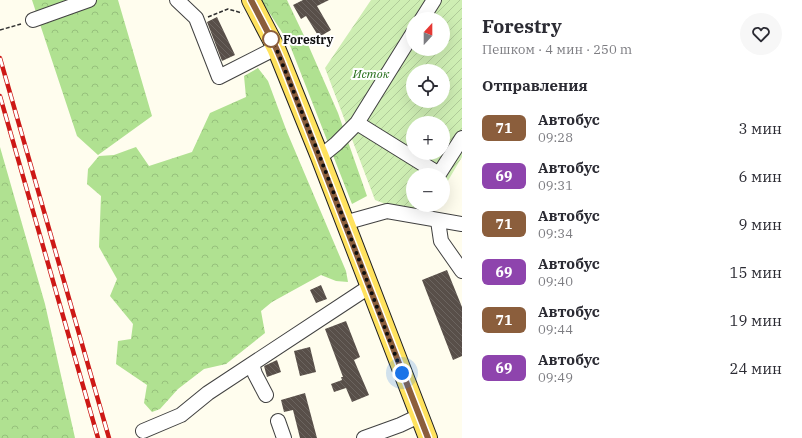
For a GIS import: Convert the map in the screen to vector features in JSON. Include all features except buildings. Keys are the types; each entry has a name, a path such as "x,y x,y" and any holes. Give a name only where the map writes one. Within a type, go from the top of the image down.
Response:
{"main road":[{"path":"248,6 276,48 320,157 428,438"}],"lane":[{"path":"33,20 89,0"},
{"path":"177,0 196,18 219,77 276,48"},
{"path":"426,12 434,0"},
{"path":"320,157 336,144 357,123 406,44"},
{"path":"357,123 439,174 462,138"},
{"path":"344,222 387,211 462,224"},
{"path":"438,220 441,241 462,270"},
{"path":"143,431 181,415 208,393 369,287"},
{"path":"252,364 254,374 266,395"},
{"path":"364,438 400,425 419,416"},
{"path":"278,422 284,438"}],"path":[{"path":"196,18 207,18 228,9 248,6"},
{"path":"0,30 33,20"}],"green space":[{"path":"32,0 118,0 152,116 98,155 77,136"},
{"path":"261,0 287,0 306,40 338,113 367,196 352,204 289,43"},
{"name":"Исток","path":"371,0 462,0 462,157 450,177 450,168 406,168 406,209 399,209 375,200 325,68"},
{"path":"258,68 268,81 287,132 346,271 348,282 336,281 321,275 272,302 261,311 265,333 226,364 204,369 178,389 160,409 152,412 144,403 147,385 116,364 118,341 131,339 133,324 110,296 117,279 99,247 101,196 87,184 88,169 99,156 114,155 136,147 149,166 192,152 210,113 246,97 244,76"},
{"path":"0,147 45,304 75,438 0,438"}],"railway":[{"path":"0,58 109,438"},
{"path":"0,96 98,438"}],"bus line":[{"name":"71","path":"251,0 282,62 428,438"}],"place":[{"name":"Forestry","path":"271,39"}],"route":[{"path":"271,39 320,157 402,373"}]}
